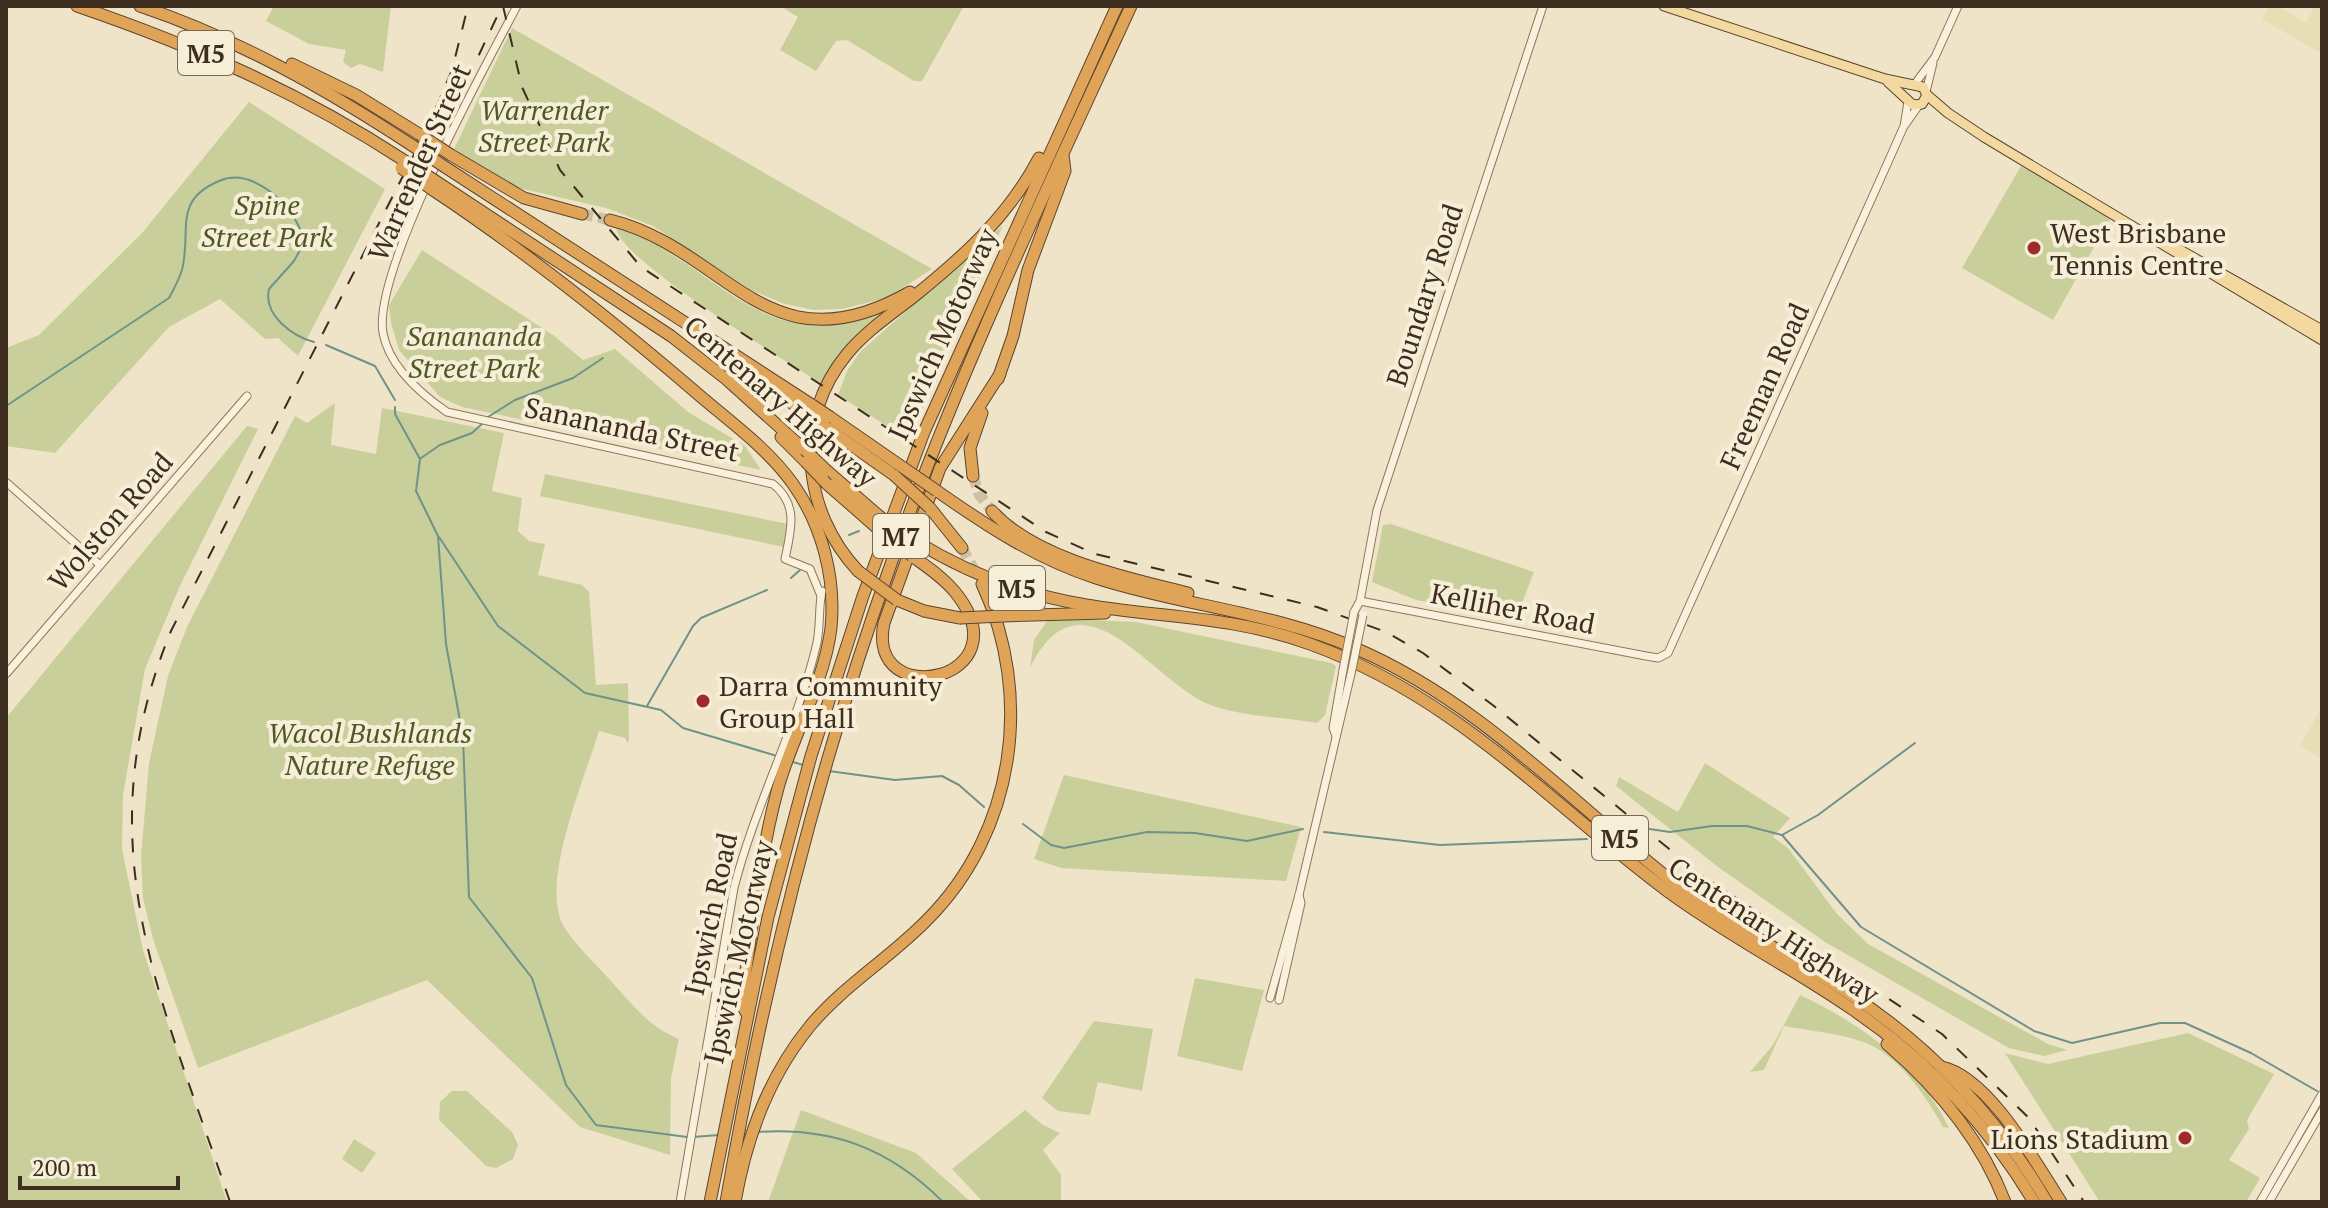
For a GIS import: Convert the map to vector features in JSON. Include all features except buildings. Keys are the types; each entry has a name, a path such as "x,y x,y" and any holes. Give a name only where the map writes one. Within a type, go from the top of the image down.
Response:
{"highway":[{"name":"Centenary Highway","path":"77,6 197,49 313,105 655,325 726,379 877,521 961,566 1018,588 1067,601 1199,616 1262,629 1338,655 1392,680 1470,729 1654,881 1736,938 1832,995 1912,1056 1980,1126 2034,1202"},
{"name":"Centenary Highway","path":"140,6 276,64 413,146 713,343 896,470 937,491 1004,537 1080,572 1284,623 1365,652 1450,700 1685,891 1866,1005 1940,1067 1997,1129 2047,1202"},
{"name":"Ipswich Motorway","path":"710,1202 747,1013 805,778 863,596 924,432 1117,6"},
{"name":"Ipswich Motorway","path":"726,1202 741,1151 745,1096 780,937 821,782 913,503 975,352 1131,6"},
{"path":"276,64 290,64 332,82 524,198 582,214"},
{"path":"1069,107 1062,112 1035,166 1005,211 973,247 848,352 824,391 814,423 811,462 816,502 836,543 858,571 897,600 924,611 960,618 1111,613 1125,609"},
{"path":"973,476 970,459 974,429 1000,374 1013,336 1028,270 1065,171 1063,155"},
{"path":"435,186 590,302 761,448 794,486 815,522 824,550 832,614 824,661 778,771 741,1003 747,1013"},
{"path":"610,220 667,241 742,295 790,315 825,318 861,314 932,282"},
{"path":"877,521 912,556 954,591 971,622 973,639 963,661 953,671 934,679 917,678 896,667 883,645 884,623 940,468 1000,374"},
{"path":"896,470 962,548"},
{"path":"992,511 1007,525 1036,542 1093,566 1275,616 1284,623"},
{"path":"735,1202 741,1151 791,1052 821,1014 943,903 973,860 989,826 1006,770 1012,710 1003,641 982,584"},
{"path":"1736,938 1741,946 1845,1011 1921,1075 1972,1136 2005,1202"},
{"path":"1940,1067 1955,1070 2000,1114 2061,1202"}],"main road":[{"path":"1664,6 1912,86 1924,99 2162,242 2212,277 2322,340"},
{"path":"1885,79 1908,100 1924,99"},
{"path":"1908,100 1912,86"},
{"path":"2162,242 2193,254 2322,330"}],"street":[{"name":"Warrender Street","path":"447,412 424,394 392,358 383,335 383,304 422,196 517,6"},
{"name":"Boundary Road","path":"1274,999 1301,903 1299,895 1336,736 1333,728 1347,672 1377,510 1543,6"},
{"name":"Freeman Road","path":"1658,658 1672,646 1904,126 1924,99 1935,57 1958,6"},
{"name":"Freeman Road","path":"1912,86 1935,57"},
{"name":"Freeman Road","path":"1904,126 1908,100"},
{"name":"Wolston Road","path":"6,674 247,396"},
{"name":"Sanananda Street","path":"447,412 760,479 782,491 792,515 785,557 804,560 815,569 821,583 817,645 786,747"},
{"path":"6,482 100,565"},
{"name":"Kelliher Road","path":"1360,601 1658,658"},
{"name":"Ipswich Road","path":"680,1202 734,888 746,840 778,771"},
{"path":"2260,1202 2322,1094"},
{"path":"2269,1202 2322,1111"}],"shaded area":[{"path":"2270,6 2278,6 2306,23 2314,8 2312,6 2322,6 2322,54 2262,19"},
{"path":"2322,707 2322,759 2300,745"}],"green space":[{"path":"274,6 391,6 383,72 360,64 351,68 343,62 346,50 309,44 266,21"},
{"path":"780,6 964,6 922,81 914,81 847,40 836,41 816,71 780,50 798,17"},
{"name":"Warrender Street Park","path":"512,28 932,269 887,298 842,309 814,310 785,304 751,290 653,226 606,208 510,186 459,157 461,154 454,149"},
{"name":"Spine Street Park","path":"249,102 385,189 298,356 278,338 265,339 220,299 169,327 55,453 6,446 6,348 39,335 142,233"},
{"name":"West Brisbane Tennis Centre","path":"2021,166 2111,217 2053,320 1962,268"},
{"path":"1003,225 909,440 838,395 847,371 860,352"},
{"path":"616,228 663,249 750,306 795,323 840,321 886,310 858,337 822,384 674,285 624,243"},
{"name":"Sanananda Street Park","path":"422,250 553,335 583,360 615,349 688,412 745,446 761,470 462,407 440,397 399,350 391,323 389,305"},
{"name":"Wacol Bushlands Nature Refuge","path":"335,403 331,445 376,454 382,408 504,433 492,491 522,498 518,531 529,541 545,544 538,575 582,585 589,592 596,685 628,683 629,739 628,744 625,738 599,731 567,829 557,883 557,906 563,925 573,940 642,1014 679,1039 671,1079 670,1155 580,1127 427,980 198,1068 153,939 143,898 141,856 149,763 168,676 187,627 295,416 307,423"},
{"path":"247,426 258,429 179,588 145,669 123,795 122,849 143,950 227,1202 6,1202 6,718"},
{"path":"545,474 788,524 784,547 540,496"},
{"path":"1391,524 1534,572 1517,616 1416,600 1372,582 1383,525"},
{"path":"1049,618 1136,622 1331,663 1336,666 1325,715 1317,723 1248,714 1208,704 1186,692 1117,638 1094,627 1071,626 1050,638 1030,668 1034,640"},
{"path":"1705,763 1790,818 1773,837 1788,848 1837,914 1868,944 2048,1044 2067,1050 2044,1056 2009,1048 1825,942 1718,867 1616,786 1619,777 1678,812"},
{"path":"1064,775 1301,827 1286,881 1061,868 1034,859"},
{"path":"1195,978 1264,990 1242,1071 1177,1056"},
{"path":"1800,995 1844,1019 1886,1049 1922,1085 1949,1128 1943,1127 1910,1077 1899,1066 1876,1048 1854,1039 1784,1026 1764,1070 1750,1072 1773,1045"},
{"path":"1094,1021 1153,1029 1142,1091 1098,1082 1090,1115 1058,1111 1042,1098"},
{"path":"2188,1033 2274,1074 2247,1120 2249,1129 2229,1160 2260,1178 2246,1202 2100,1202 2005,1053 2048,1064"},
{"path":"452,1091 467,1091 512,1132 518,1145 513,1159 496,1168 486,1166 439,1120 440,1102"},
{"path":"801,1110 916,1153 971,1202 768,1202"},
{"path":"1025,1110 1043,1125 1060,1133 1043,1150 1061,1175 1061,1202 983,1202 952,1169"},
{"path":"354,1139 376,1153 362,1173 342,1159"}],"waterway":[{"path":"6,406 169,298 182,270 189,207 204,189 228,178 245,179 263,187 286,206 297,222 305,241 294,261 269,289 268,298 281,323 297,335 314,342"},
{"path":"326,345 375,366 395,400"},
{"path":"488,417 515,400 573,378 603,358"},
{"path":"395,407 395,414 420,459 416,491 438,536 446,644 463,737 469,897 532,978 566,1085 596,1125 687,1137"},
{"path":"421,458 440,445 472,433 484,422"},
{"path":"849,535 859,531"},
{"path":"439,537 498,626 585,693 661,710 683,728 777,756"},
{"path":"791,578 800,570"},
{"path":"647,706 693,626 701,618 767,590"},
{"path":"1782,835 1818,815 1915,743"},
{"path":"790,761 803,765"},
{"path":"829,771 895,780 942,776 959,785 984,807"},
{"path":"1023,824 1051,845 1064,848 1147,832 1195,833 1247,841 1303,829"},
{"path":"1622,825 1670,832 1712,826 1747,826 1782,835 1861,927 2034,1031 2072,1043 2160,1023 2185,1023 2251,1053 2317,1091"},
{"path":"1324,832 1440,845 1587,839"},
{"path":"757,1132 810,1133 858,1145 902,1168 943,1202"},
{"path":"693,1137 719,1135"}],"tunnel":[{"path":"582,214 610,220"},
{"path":"973,476 979,494 992,511"},
{"path":"962,548 977,575"}],"railway":[{"path":"230,1202 158,989 142,921 133,852 134,782 145,709 171,631 427,129 452,70 468,6"},
{"path":"426,154 460,95 502,6"},
{"path":"503,6 522,87 560,170 641,267 1046,532 1095,554 1317,607 1386,632 1423,653 1494,706 1701,875 1942,1034 2029,1118 2084,1202"}],"place":[{"name":"West Brisbane Tennis Centre","path":"2034,248"},
{"name":"Darra Community Group Hall","path":"703,701"},
{"name":"Lions Stadium","path":"2185,1138"}]}
